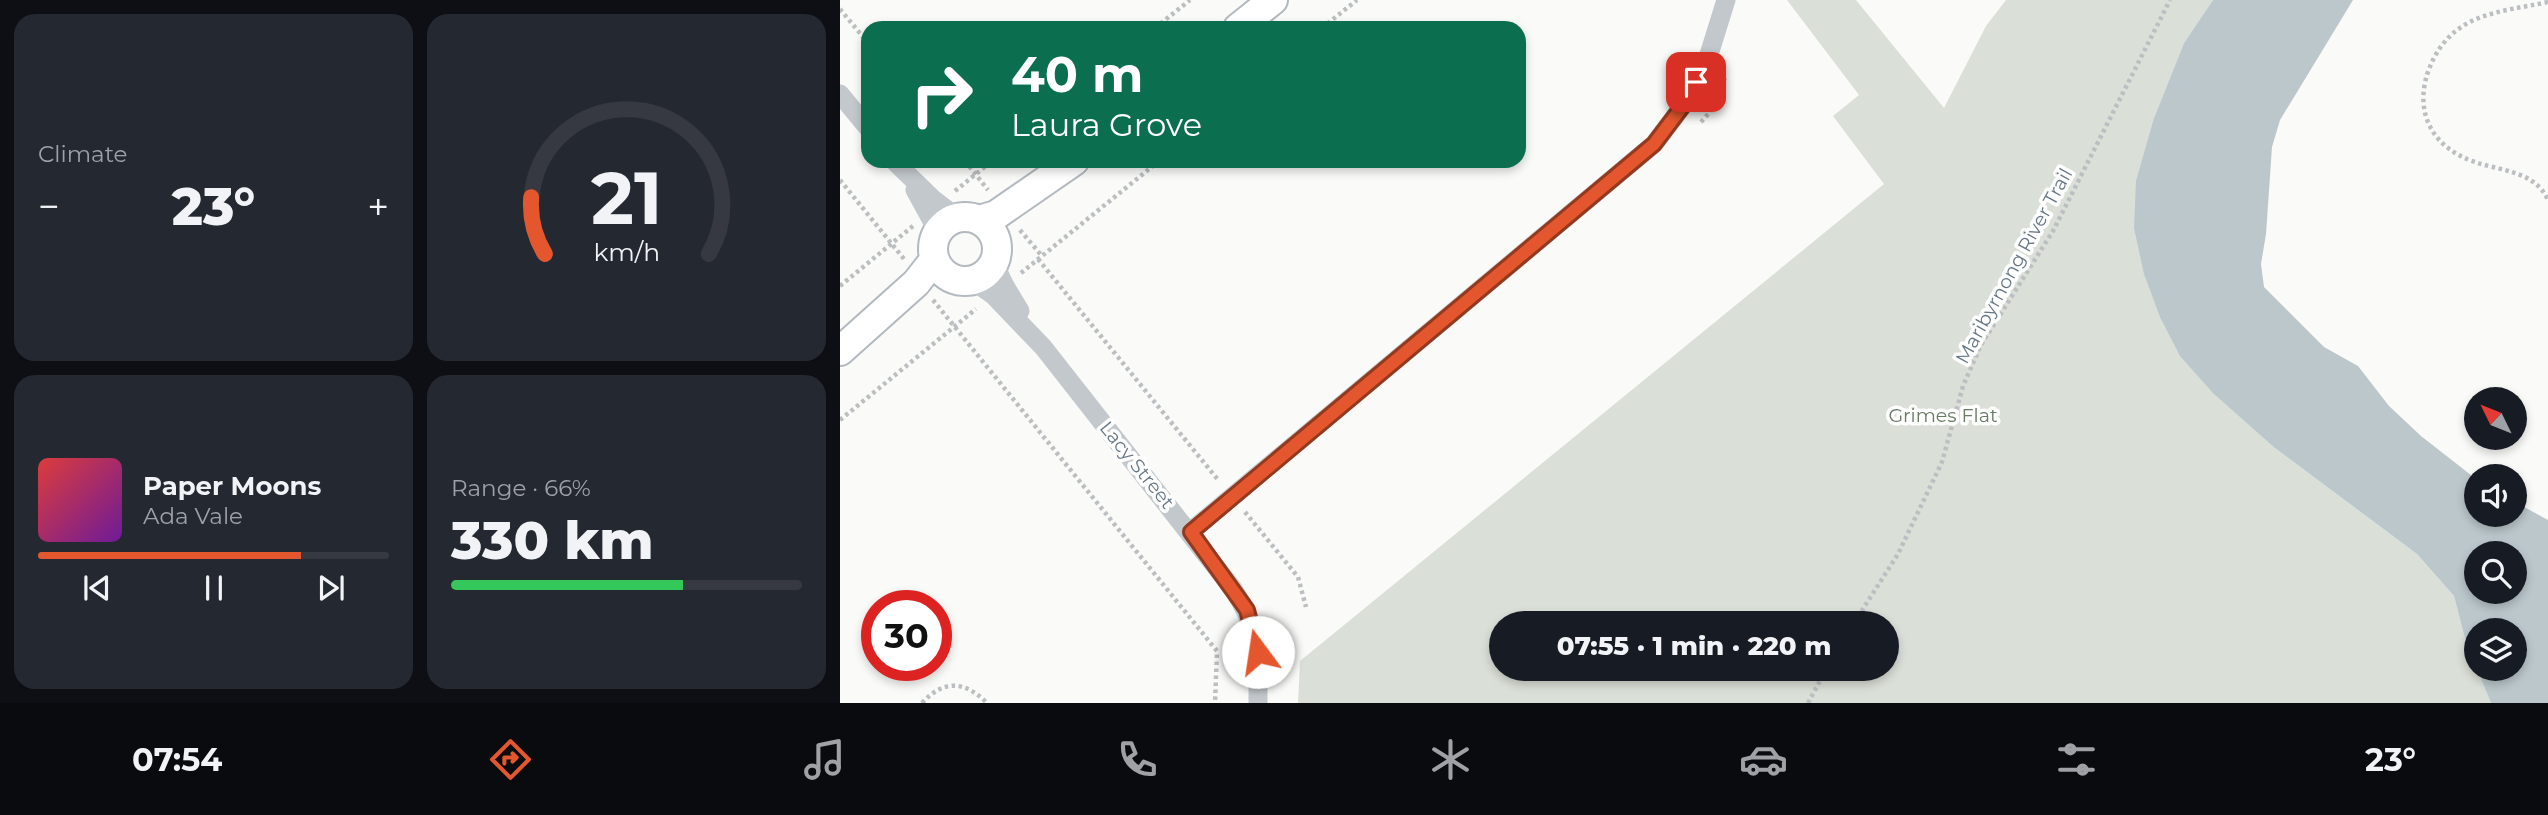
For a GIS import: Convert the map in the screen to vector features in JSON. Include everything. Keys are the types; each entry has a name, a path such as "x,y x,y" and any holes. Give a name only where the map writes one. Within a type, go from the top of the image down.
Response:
{"street":[{"path":"1247,21 1273,0"},
{"path":"1191,532 1654,144 1685,103 1707,61 1726,0"},
{"path":"840,94 861,120"},
{"path":"840,351 868,328 964,262 996,215 1065,168"},
{"name":"Lacy Street","path":"964,262 1043,347 1191,532 1247,610 1258,652 1258,703"}],"path":[{"path":"1164,21 1190,0"},
{"path":"1331,21 1357,0"},
{"name":"Maribyrnong River Trail","path":"1862,611 1898,554 1942,462 1963,386 1981,345 2053,231 2170,0"},
{"path":"2548,2 2482,16 2462,24 2446,38 2436,54 2426,80 2423,102 2424,116 2430,129 2445,146 2473,162 2521,175 2544,191 2548,200"},
{"path":"840,9 861,34"},
{"path":"840,180 964,262 1038,259 1149,168"},
{"path":"1038,259 1298,577 1306,607"},
{"path":"840,420 955,327 964,262"},
{"path":"964,262 955,327 1217,651 1215,703"},
{"path":"1808,703 1820,681"},
{"path":"922,703 931,693 944,687 961,685 977,693 987,703"}],"green space":[{"name":"Grimes Flat","path":"1787,0 1856,0 1944,108 1986,26 2006,0 2213,0 2184,43 2154,118 2275,448 2417,554 2454,596 2464,635 2464,681 2482,681 2491,703 1298,703 1300,661 1884,184 1833,116 1859,95"}],"shaded area":[{"path":"2213,0 2353,0 2280,120 2272,147 2266,234 2261,264 2264,287 2324,347 2358,366 2389,406 2421,436 2464,470 2464,527 2527,527 2527,509 2548,520 2548,703 2491,703 2482,681 2527,681 2527,618 2464,618 2464,635 2454,596 2417,554 2275,448 2213,393 2180,356 2160,317 2144,274 2134,228 2136,181 2154,118 2184,43"}],"route":[{"path":"1258,652 1247,610 1191,532 1654,144 1685,103 1696,82"}]}
